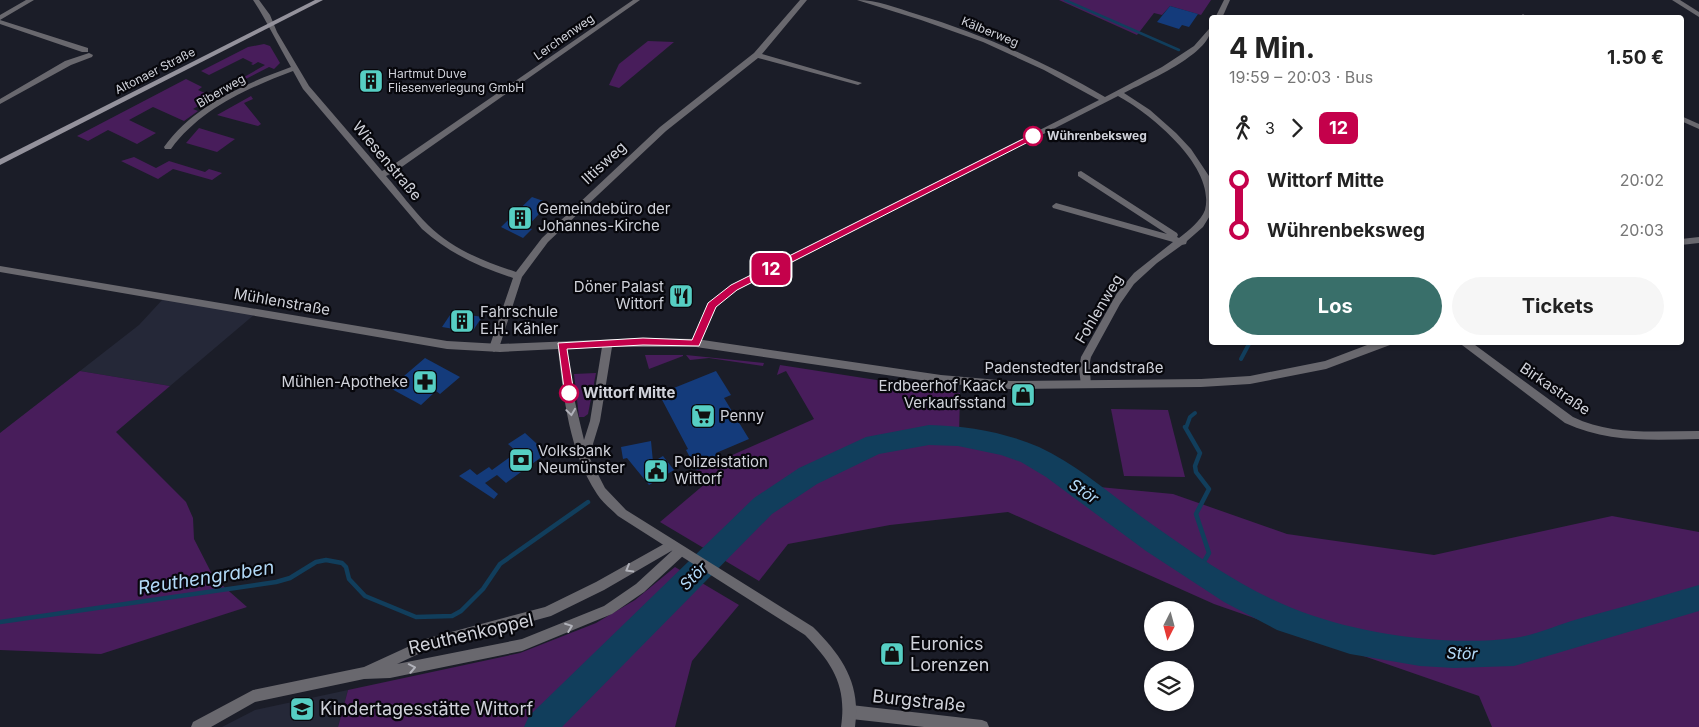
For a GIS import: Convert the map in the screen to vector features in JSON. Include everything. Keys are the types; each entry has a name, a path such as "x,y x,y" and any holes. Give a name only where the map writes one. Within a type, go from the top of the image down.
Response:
{"main road":[{"name":"Altonaer Straße","path":"0,162 320,0"}],"street":[{"path":"0,18 31,0"},
{"name":"Wiesenstraße","path":"256,0 294,68 312,94 438,240 464,256 518,276"},
{"name":"Lerchenweg","path":"380,175 393,170 637,0"},
{"name":"Iltisweg","path":"494,348 518,276 540,246 592,193 663,129 757,55 804,0"},
{"name":"Kälberweg","path":"860,0 931,22 997,46 1105,100"},
{"path":"1220,15 1227,0"},
{"path":"1675,0 1699,16"},
{"path":"0,22 87,52 0,102"},
{"path":"696,343 712,306 734,288 1165,69 1191,53 1203,43 1209,33"},
{"path":"757,55 858,83"},
{"name":"Biberweg","path":"168,147 178,132 211,109 250,87 294,68"},
{"name":"Fohlenweg","path":"1119,93 1134,102 1166,128 1195,160 1209,186"},
{"path":"1684,120 1699,127"},
{"path":"1082,174 1183,242"},
{"path":"1056,206 1183,242"},
{"name":"Fohlenweg","path":"1086,384 1083,363 1122,292 1147,266 1183,242 1196,229 1208,212 1209,206"},
{"path":"1684,242 1699,240"},
{"name":"Mühlenstraße","path":"0,269 413,340 494,348 608,343"},
{"path":"584,458 595,421 608,343"},
{"name":"Padenstedter Landstraße","path":"608,343 696,343 941,379 1010,385 1201,383 1256,379 1326,366 1379,345"},
{"name":"Birkastraße","path":"1467,345 1569,420 1585,428 1609,434 1699,435"},
{"path":"562,346 573,421 584,458 602,491 622,513 710,570 790,617 825,646 844,674 850,692 851,712 848,727"},
{"name":"Reuthenkoppel","path":"364,673 424,645 547,612 600,586 680,551"},
{"name":"Reuthenkoppel","path":"198,727 253,696 364,673 390,672 522,645 608,610 640,588 680,551"},
{"name":"Burgstraße","path":"851,712 982,727"}],"shaded area":[{"path":"1059,0 1211,0 1201,15 1170,6 1162,15 1154,13 1137,35"},
{"path":"648,41 674,42 619,88 609,85 619,64"},
{"path":"264,44 270,46 280,63 274,69 269,67 242,81 239,80 265,65 258,62 253,65 251,64 253,63 243,58 209,75 201,71 248,47"},
{"path":"186,79 202,87 198,90 214,97 193,109 198,111 184,121 153,107 129,120 156,133 137,144 108,130 88,141 77,136"},
{"path":"251,96 253,99 244,103 261,124 258,126 217,115"},
{"path":"199,128 235,139 217,152 186,143"},
{"path":"134,157 156,168 169,161 205,172 209,169 222,173 212,180 173,169 158,179 121,161"},
{"path":"164,298 255,314 170,386 80,371 139,325"},
{"path":"645,355 683,355 683,356 649,369"},
{"path":"686,355 764,363 763,366 709,358 690,360"},
{"path":"780,365 960,393 959,436 1004,445 1030,455 1078,485 1173,494 1287,534 1434,555 1612,516 1699,532 1699,727 1492,727 1479,696 1214,604 1008,512 890,525 788,544 759,581 660,522 706,483 694,472 814,419 786,371 777,375"},
{"path":"80,371 170,386 116,432 186,502 193,518 194,539 214,578 247,607 101,654 0,650 0,433"},
{"path":"596,373 588,414 584,417 579,417 574,374"},
{"path":"1111,409 1168,410 1185,477 1124,476"},
{"path":"675,567 739,605 692,661 675,727 338,727 348,690 520,653 596,623 635,600"},
{"name":"Kindertagesstätte Wittorf","path":"348,690 338,727 222,727 255,710"}],"building":[{"path":"1170,6 1198,14 1189,27 1182,25 1179,29 1157,22"},
{"name":"Gemeindebüro der Johannes-Kirche","path":"532,197 549,203 527,227 532,229 523,238 501,227"},
{"name":"Fahrschule E.H. Kähler","path":"452,312 482,317 472,332 442,327"},
{"name":"Mühlen-Apotheke","path":"425,358 460,377 440,394 436,391 421,405 390,388"},
{"name":"Penny","path":"716,371 731,395 724,398 749,439 716,453 720,460 697,470 659,394"},
{"name":"Volksbank Neumünster","path":"525,433 547,453 506,483 497,475 485,483 498,494 494,499 459,476 470,469 477,475 489,467 492,470 517,452 508,444"},
{"path":"651,441 653,462 663,456 674,470 649,485 627,458 623,459 621,447"}],"waterway":[{"path":"1065,0 1179,50"},
{"path":"1241,359 1248,345"},
{"path":"1186,428 1190,417 1195,413"},
{"path":"1185,427 1200,453 1195,466 1196,472 1209,489 1196,514 1209,553 1199,570"},
{"name":"Stör","path":"540,727 763,506 808,476 875,444 929,435 958,436 1004,445 1030,455 1055,469 1181,560 1234,593 1287,620 1350,640 1420,651 1454,654 1514,652 1538,647 1699,598"},
{"name":"Reuthengraben","path":"0,622 276,582 290,578 316,562 326,560 342,563 346,567 349,579 365,596 416,617 452,616 461,611 483,589 500,564 588,502"}],"bus line":[{"name":"12","path":"569,393 562,346 643,342 696,343 712,306 718,299 734,288 1033,136"}],"place":[{"name":"Hartmut Duve Fliesenverlegung GmbH","path":"371,81"},
{"name":"Wührenbeksweg","path":"1033,136"},
{"name":"Gemeindebüro der Johannes-Kirche","path":"520,218"},
{"name":"Döner Palast Wittorf","path":"681,296"},
{"name":"Fahrschule E.H. Kähler","path":"462,321"},
{"name":"Mühlen-Apotheke","path":"425,382"},
{"name":"Wittorf Mitte","path":"569,393"},
{"name":"Erdbeerhof Kaack Verkaufsstand","path":"1023,395"},
{"name":"Penny","path":"703,416"},
{"name":"Volksbank Neumünster","path":"521,460"},
{"name":"Polizeistation Wittorf","path":"656,471"},
{"name":"Euronics Lorenzen","path":"892,654"},
{"name":"Kindertagesstätte Wittorf","path":"302,709"}]}
